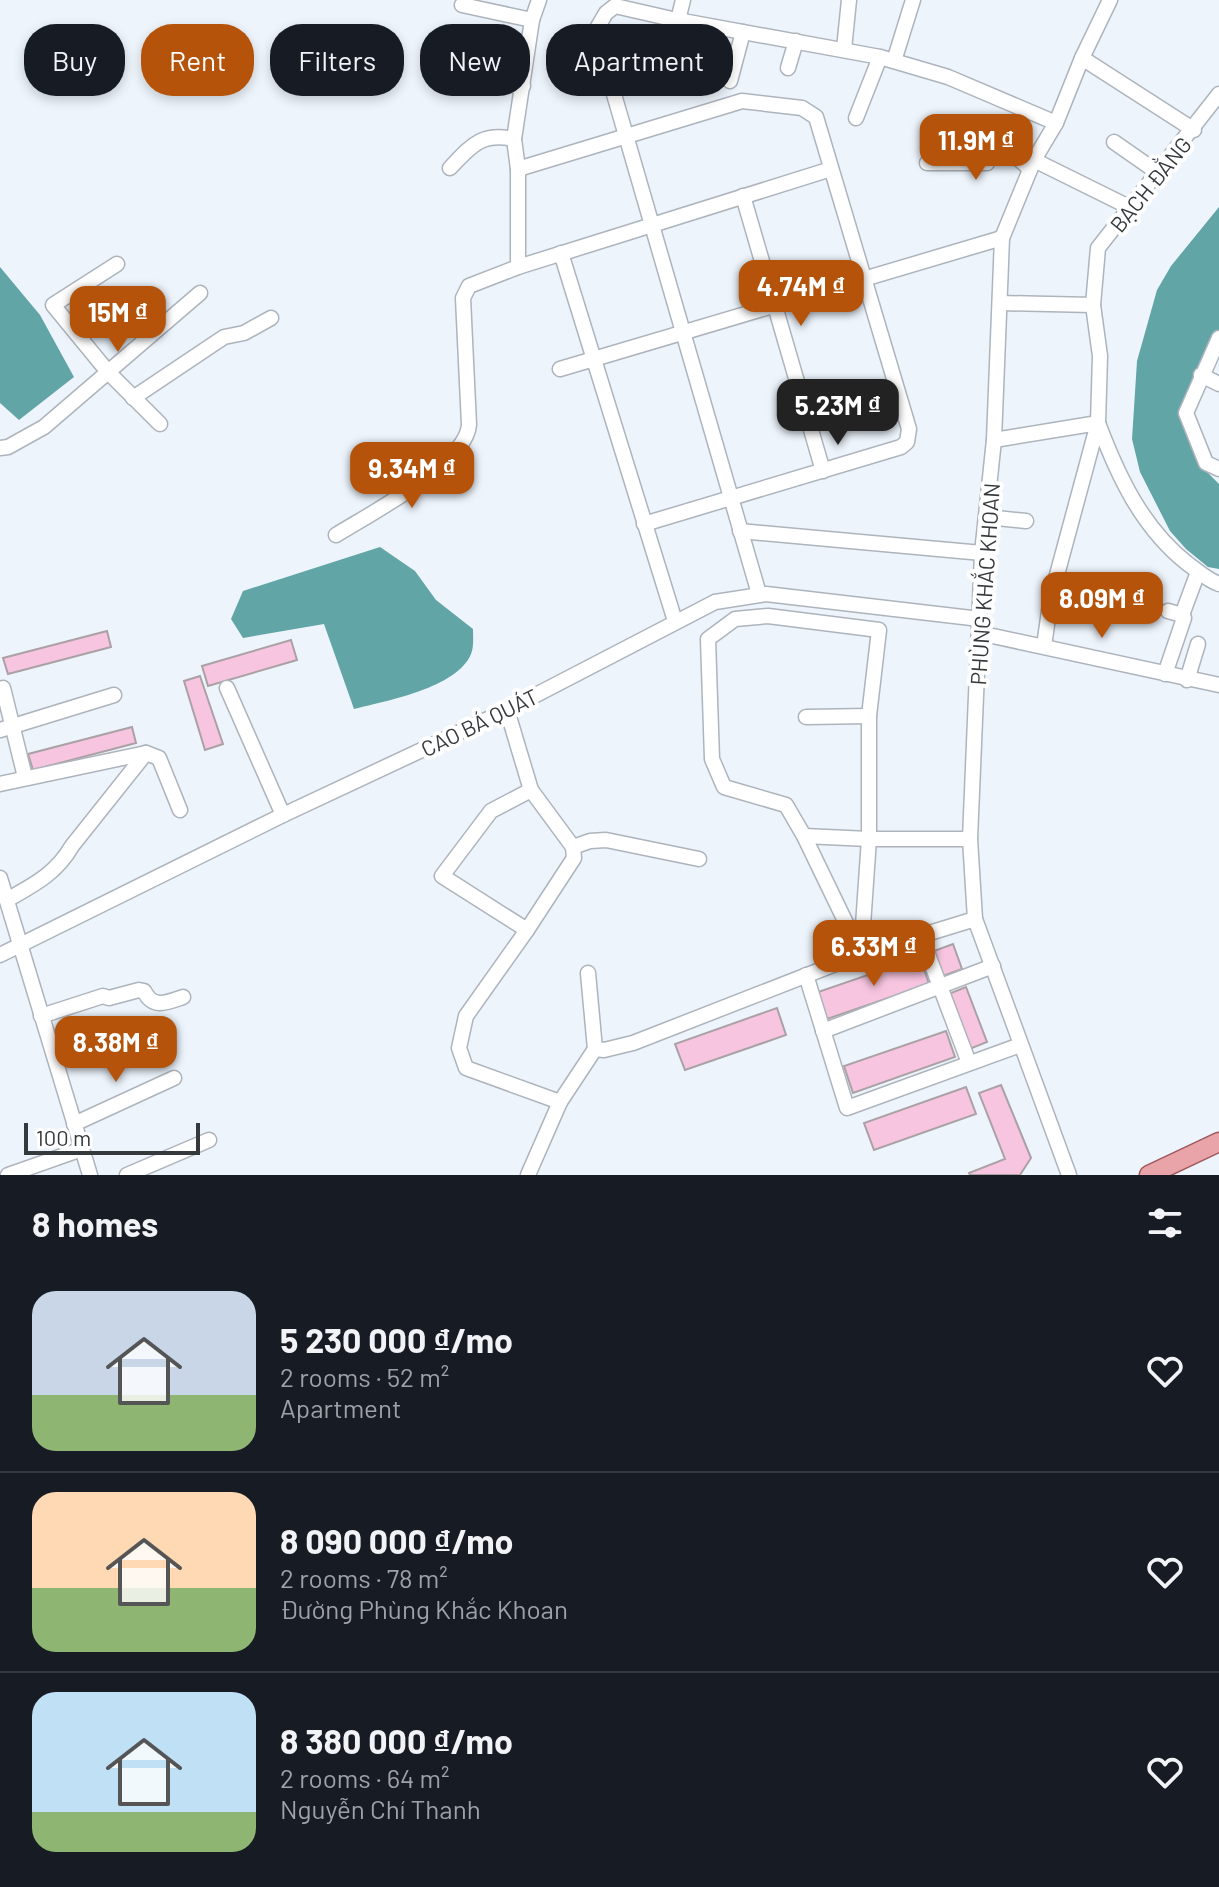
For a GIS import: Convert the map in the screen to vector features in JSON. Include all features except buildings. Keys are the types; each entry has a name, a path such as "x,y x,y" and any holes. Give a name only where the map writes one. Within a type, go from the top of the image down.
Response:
{"main road":[{"path":"1149,1175 1219,1142"}],"street":[{"path":"530,35 539,0"},
{"path":"676,24 683,0"},
{"path":"844,49 849,0"},
{"path":"856,118 913,0"},
{"name":"PHÙNG KHẮC KHOAN","path":"1069,1175 975,919 970,839 982,553 994,440 1002,238 1032,165 1056,123 1110,0"},
{"path":"462,5 532,20"},
{"path":"599,24 615,6 844,49 948,77 1056,123"},
{"path":"733,70 743,32"},
{"path":"788,68 796,41"},
{"path":"1082,58 1194,130"},
{"name":"BẠCH ĐẰNG","path":"1098,423 1100,356 1093,305 1098,248 1194,130 1219,94"},
{"path":"518,267 518,169 514,139 521,96"},
{"path":"614,96 759,594"},
{"path":"518,169 742,101 802,108 813,113 909,435 901,447 644,524"},
{"path":"450,168 475,142 498,135 514,139"},
{"path":"927,163 987,163 999,142 1032,165 1129,207"},
{"path":"1114,142 1157,172"},
{"path":"336,535 423,481 465,441 469,425 464,293 473,283 831,169"},
{"path":"743,196 823,471"},
{"path":"560,369 1002,238"},
{"path":"561,253 675,621"},
{"path":"117,264 53,305 108,372 160,424"},
{"path":"0,448 8,447 44,427 200,293"},
{"path":"1000,303 1093,305"},
{"path":"133,398 224,337 244,333 271,318"},
{"path":"1219,338 1186,413 1206,463 1219,469"},
{"path":"1201,375 1219,384"},
{"path":"994,440 1098,423"},
{"path":"1098,423 1120,477 1142,515 1171,550 1219,584"},
{"path":"1044,646 1051,597 1098,423"},
{"path":"987,517 1026,521"},
{"path":"740,531 982,553"},
{"path":"1165,674 1184,618 1175,613 1198,572"},
{"name":"CAO BÁ QUÁT","path":"0,955 283,815 507,710 715,602 759,594 980,626 1044,646 1219,685"},
{"path":"768,616 879,630 869,716 869,839 861,954 786,805 724,787 712,759 708,639 735,619 768,616"},
{"path":"1187,680 1198,644"},
{"path":"3,688 6,728 25,777"},
{"path":"227,688 283,815"},
{"path":"6,728 114,695"},
{"path":"507,710 531,790 573,847 572,863 466,1016 459,1048 466,1068 560,1102"},
{"path":"806,717 869,716"},
{"path":"7,900 49,876 146,753"},
{"path":"0,784 146,753 159,758 180,810"},
{"path":"527,930 442,876 491,811 531,790"},
{"path":"804,836 970,839"},
{"path":"573,847 606,840 699,859"},
{"path":"0,878 90,1175"},
{"path":"595,1049 633,1043 861,954 975,919"},
{"path":"921,936 969,1063"},
{"path":"823,1031 993,966"},
{"path":"528,1175 560,1102 595,1049 588,973"},
{"path":"806,975 847,1108 1020,1045"},
{"path":"41,1016 103,996 109,998 139,990 160,1005 183,997"},
{"path":"74,1124 174,1078"},
{"path":"127,1175 209,1140"},
{"path":"8,1175 82,1149"}],"water":[{"path":"1219,207 1219,335 1194,383 1191,428 1198,463 1219,484 1219,569 1208,567 1170,531 1140,472 1132,439 1137,361 1157,290 1171,266"},
{"path":"0,267 40,315 74,377 19,420 0,403"},
{"path":"380,547 415,571 436,600 473,629 472,651 463,666 436,684 354,709 324,624 243,638 231,619 243,591"}]}
